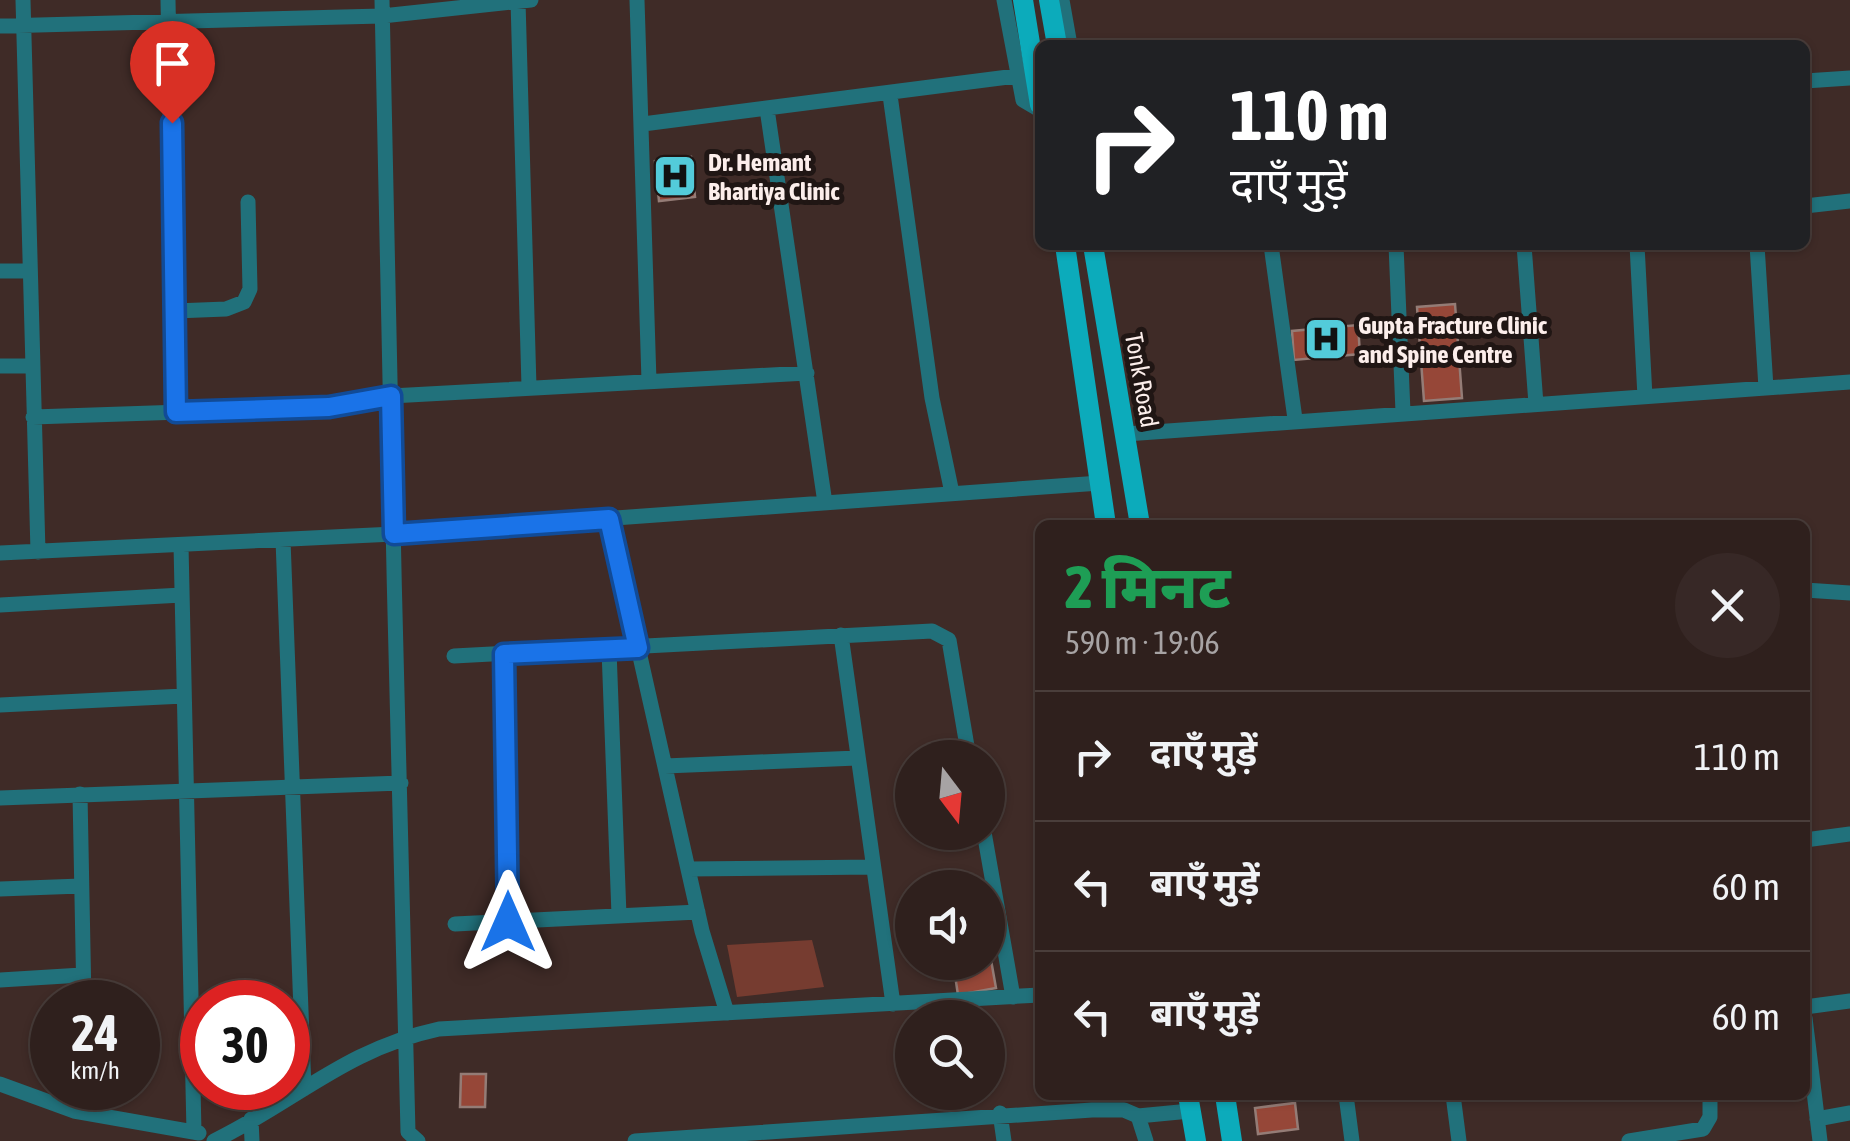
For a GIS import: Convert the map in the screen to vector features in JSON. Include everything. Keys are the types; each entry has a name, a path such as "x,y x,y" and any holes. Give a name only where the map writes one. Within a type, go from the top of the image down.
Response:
{"main road":[{"path":"1023,0 1035,77"},
{"path":"1048,0 1056,40"},
{"path":"1066,250 1105,520"},
{"name":"Tonk Road","path":"1094,250 1139,520"},
{"path":"1226,1100 1232,1141"},
{"path":"1189,1103 1196,1141"}],"street":[{"path":"23,0 38,552"},
{"path":"168,0 176,412"},
{"path":"0,26 170,22 531,0"},
{"path":"637,0 648,380"},
{"path":"1004,0 1023,100 1035,102"},
{"path":"1062,0 1069,40"},
{"path":"518,1 529,387"},
{"path":"382,8 401,783 400,930 411,1138"},
{"path":"643,124 1016,76"},
{"path":"1810,81 1850,78"},
{"path":"890,94 929,380 952,494"},
{"path":"767,109 825,503"},
{"path":"175,311 226,309 244,302 250,289 248,202"},
{"path":"1810,206 1850,202"},
{"path":"1272,250 1295,419"},
{"path":"1396,250 1403,412"},
{"path":"1524,250 1536,404"},
{"path":"1637,250 1646,397"},
{"path":"1756,250 1766,388"},
{"path":"0,271 28,271"},
{"path":"0,366 32,366"},
{"path":"34,417 329,407 391,396 806,374"},
{"path":"1126,434 1850,382"},
{"path":"0,554 394,534 1100,483"},
{"path":"609,519 698,912 728,1013"},
{"path":"283,540 301,980"},
{"path":"181,545 194,1132"},
{"path":"1810,590 1850,593"},
{"path":"0,605 182,594"},
{"path":"454,656 942,633 953,656 966,740"},
{"path":"841,635 894,1004"},
{"path":"609,650 619,914"},
{"path":"504,654 508,922"},
{"path":"0,705 184,696"},
{"path":"666,766 857,758"},
{"path":"0,798 401,783"},
{"path":"80,794 82,980"},
{"path":"1810,839 1850,834"},
{"path":"987,850 1013,997"},
{"path":"688,869 873,868"},
{"path":"0,889 80,886"},
{"path":"455,924 698,912"},
{"path":"0,980 82,975"},
{"path":"310,1086 364,1052 439,1030 1035,996"},
{"path":"1810,1006 1850,1001"},
{"path":"1810,1060 1820,1141"},
{"path":"0,1084 74,1111 194,1132 217,1140 269,1110"},
{"path":"1347,1100 1352,1141"},
{"path":"1454,1100 1459,1141"},
{"path":"1629,1141 1703,1129 1710,1118 1710,1100"},
{"path":"635,1141 763,1136 873,1122 1000,1113 1124,1110 1138,1116 1189,1103"},
{"path":"1000,1113 1004,1141"},
{"path":"1817,1119 1850,1113"},
{"path":"1138,1116 1146,1141"},
{"path":"252,1120 252,1141"},
{"path":"873,1122 876,1141"}],"shaded area":[{"path":"812,940 824,987 737,997 727,945"}],"building":[{"path":"691,157 695,197 659,201 655,161"},
{"path":"1455,304 1462,398 1424,401 1417,307"},
{"path":"1358,325 1360,354 1294,360 1292,331"},
{"path":"956,980 995,980 996,988 958,995"},
{"path":"461,1074 486,1074 485,1107 460,1107"},
{"path":"1295,1103 1298,1129 1258,1134 1255,1108"}],"place":[{"name":"Dr. Hemant Bhartiya Clinic","path":"675,176"},
{"name":"Gupta Fracture Clinic and Spine Centre","path":"1326,339"}],"route":[{"path":"172,123 176,412 329,407 391,396 394,534 609,519 638,648 504,654 508,922"}]}
